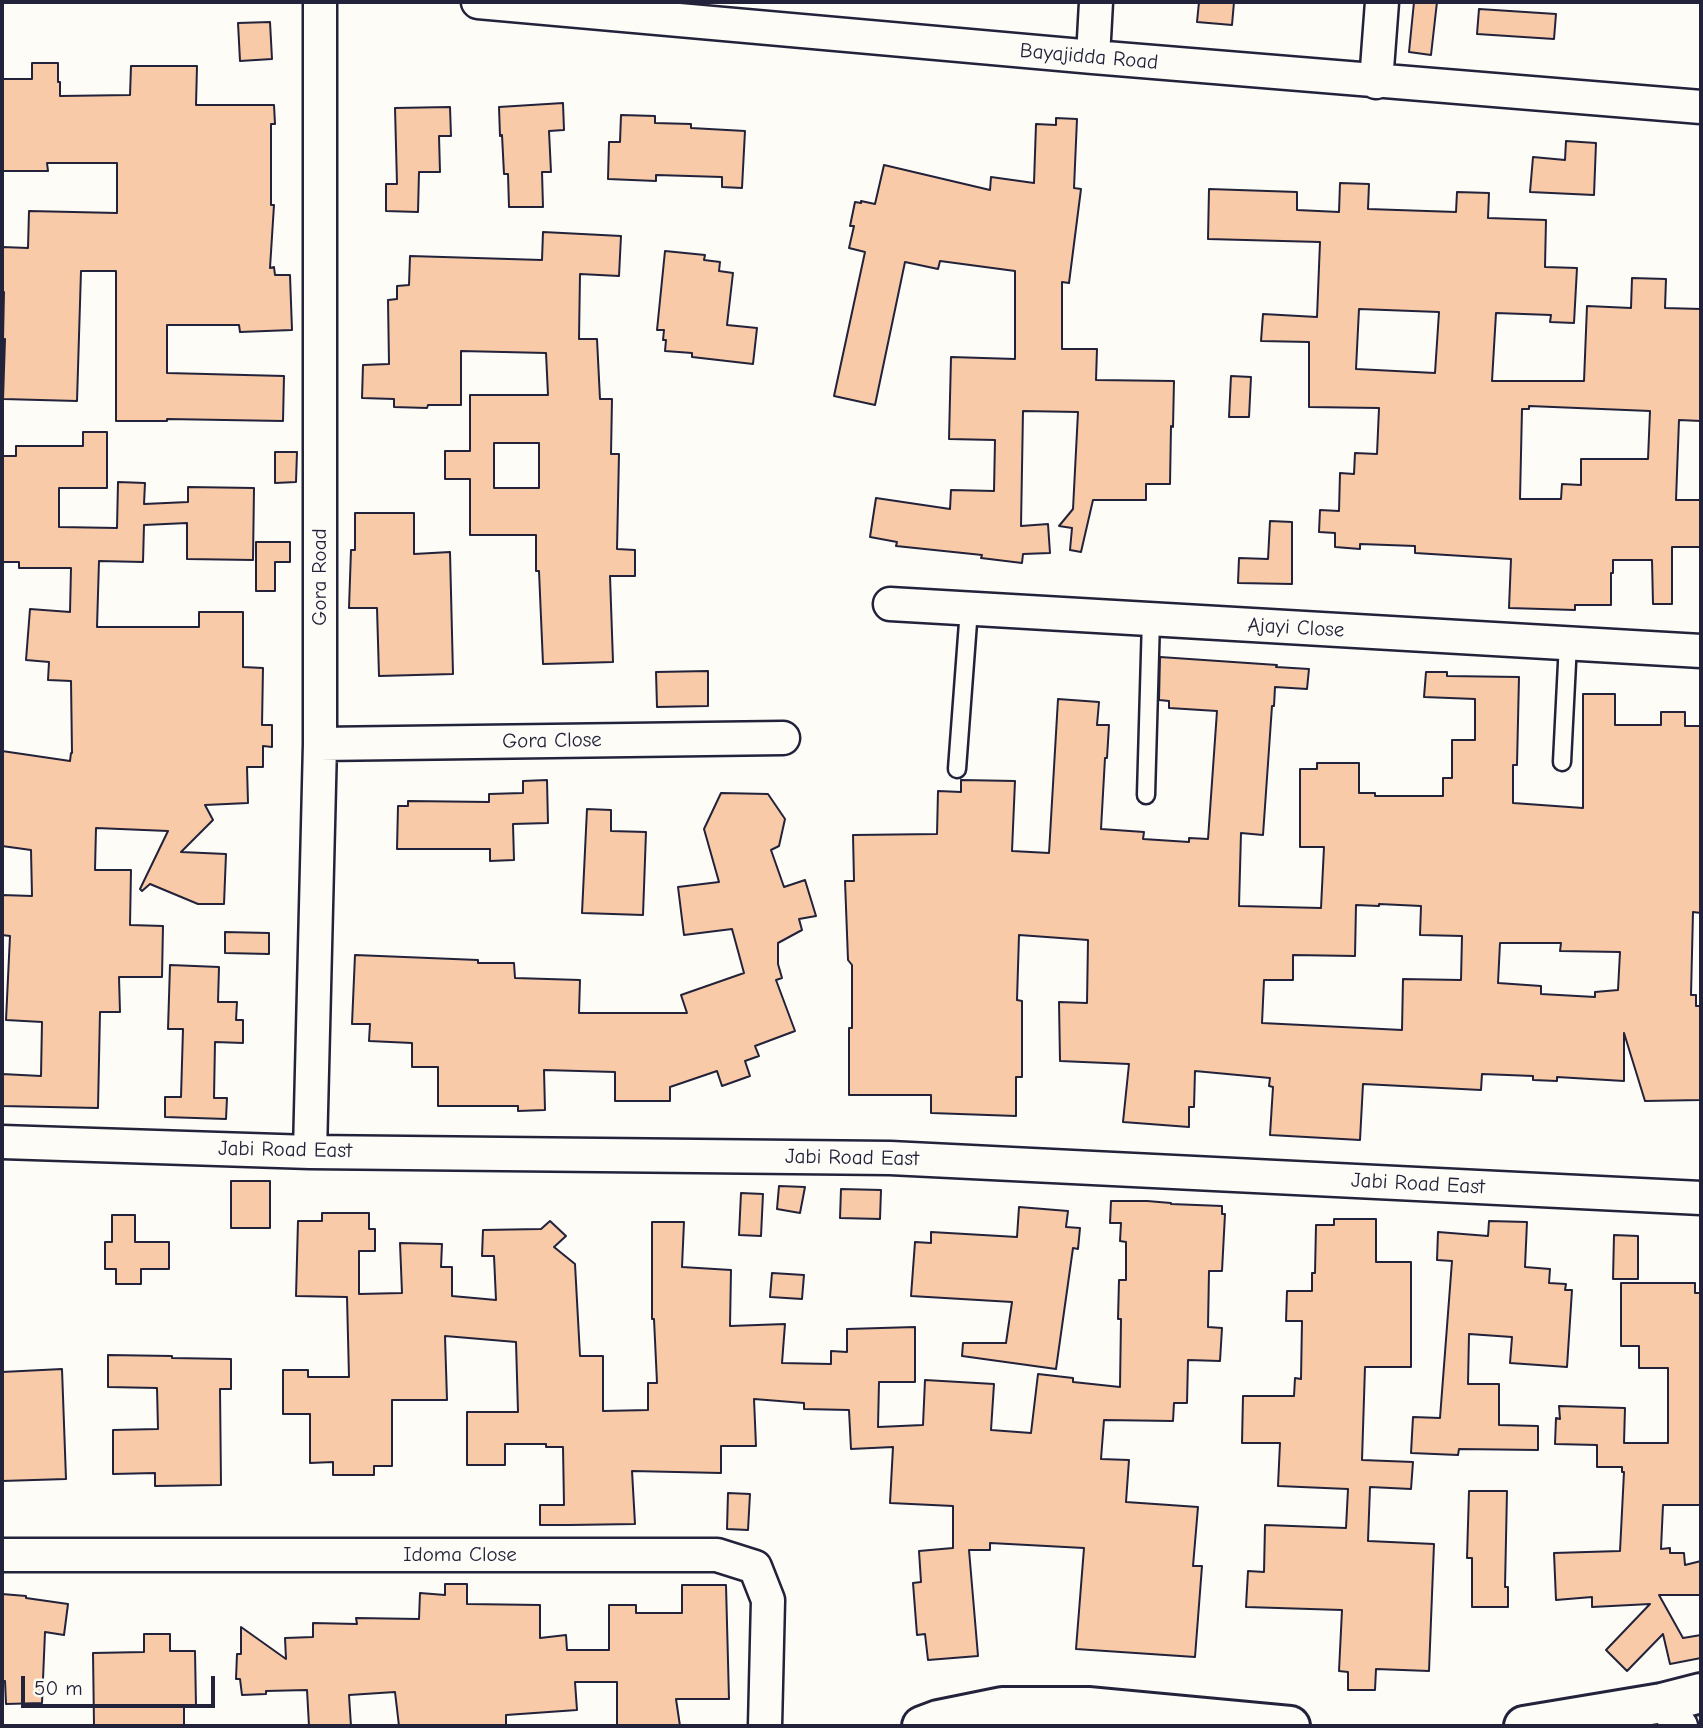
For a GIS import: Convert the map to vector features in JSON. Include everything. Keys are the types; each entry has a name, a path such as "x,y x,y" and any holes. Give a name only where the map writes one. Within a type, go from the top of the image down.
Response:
{"street":[{"name":"Gora Road","path":"310,1152 320,744 320,2"},
{"name":"Bayajidda Road","path":"478,2 1377,82 1701,107"},
{"path":"1093,57 1096,2"},
{"path":"1377,82 1382,2"},
{"name":"Ajayi Close","path":"890,604 1701,651"},
{"name":"Gora Close","path":"320,744 783,738"},
{"name":"Jabi Road East","path":"2,1142 310,1152 890,1158 1701,1198"},
{"name":"Idoma Close","path":"2,1555 717,1555 755,1567 768,1600 765,1726"},
{"path":"1524,1726 1671,1715 1701,1693"},
{"path":"922,1726 938,1720 1002,1707 1088,1707 1162,1720 1290,1726"}],"lane":[{"path":"957,769 969,609"},
{"path":"1146,795 1151,619"},
{"path":"1562,762 1568,643"}],"building":[{"path":"1199,2 1234,2 1232,25 1197,22"},
{"path":"1414,2 1437,2 1431,55 1409,52"},
{"path":"1479,9 1556,14 1554,39 1477,34"},
{"path":"270,22 272,59 240,61 238,23"},
{"path":"32,63 58,63 60,96 130,95 131,66 197,66 196,105 274,105 275,124 271,124 271,205 274,205 270,268 274,267 275,275 290,275 292,330 240,332 239,325 167,325 167,373 284,376 283,421 116,421 116,271 81,271 77,401 3,399 5,339 2,247 28,248 29,211 117,213 117,163 47,163 48,171 2,171 2,79 32,79"},
{"path":"563,103 564,130 549,131 551,172 542,172 543,207 509,207 508,174 504,174 499,107"},
{"path":"450,107 451,136 439,136 440,172 419,172 418,212 386,211 386,184 397,184 395,108"},
{"path":"621,115 655,116 655,123 691,124 691,128 745,131 742,188 722,187 722,177 656,175 656,181 608,179 609,142 620,142"},
{"path":"1056,118 1077,119 1074,188 1081,189 1069,283 1062,282 1062,349 1097,349 1096,380 1174,381 1170,484 1146,484 1146,500 1093,500 1081,552 1070,550 1072,528 1059,526 1073,509 1078,412 1023,411 1021,526 1048,524 1050,553 1023,554 1022,563 981,558 982,555 896,546 897,542 870,537 876,498 950,509 951,490 994,491 995,440 949,439 951,357 1015,359 1015,271 940,261 938,269 905,262 875,405 834,396 865,252 849,248 854,226 850,226 855,202 875,204 884,165 990,190 991,177 1034,183 1036,124 1056,125"},
{"path":"1566,141 1596,143 1594,195 1530,192 1533,157 1565,160"},
{"path":"1340,183 1369,184 1368,209 1456,212 1457,192 1489,193 1488,218 1546,220 1545,267 1577,268 1574,323 1550,322 1551,315 1496,313 1492,381 1584,381 1587,306 1631,308 1632,278 1666,279 1665,308 1701,309 1701,421 1679,420 1676,500 1701,500 1701,547 1672,547 1672,604 1653,604 1652,560 1613,560 1611,605 1575,605 1575,610 1509,608 1511,559 1415,553 1415,546 1360,544 1360,549 1335,547 1335,533 1319,532 1320,510 1339,511 1340,473 1354,474 1355,453 1377,454 1379,408 1309,407 1309,342 1261,341 1263,314 1317,317 1320,242 1208,239 1209,189 1297,192 1297,210 1339,212","holes":["1359,309 1439,312 1435,373 1356,369","1529,406 1650,411 1648,459 1581,459 1581,485 1562,484 1561,499 1520,499 1522,409 1529,409"]},
{"path":"543,232 621,236 619,276 580,274 579,339 597,339 600,399 612,399 611,454 619,454 617,549 635,550 635,576 610,576 613,662 543,664 536,535 470,535 470,479 445,479 445,451 470,451 470,395 548,395 546,353 461,351 461,405 394,407 394,399 362,398 363,365 389,364 388,300 397,299 397,286 409,285 410,256 542,260","holes":["494,443 539,443 539,488 494,488"]},
{"path":"665,251 705,255 704,260 720,262 719,271 733,273 727,325 757,328 753,364 665,351 664,330 657,330"},
{"path":"1231,376 1251,377 1249,417 1229,417"},
{"path":"83,432 107,432 107,488 59,488 59,527 117,528 118,482 145,483 144,504 188,502 188,487 254,488 253,560 187,559 187,523 144,525 143,562 99,561 97,627 199,627 199,612 243,612 243,667 263,668 262,725 272,725 272,747 263,746 263,767 247,767 248,803 205,805 213,820 181,852 226,854 224,904 198,904 150,884 142,891 140,889 168,831 96,828 95,870 131,870 130,925 163,926 162,977 119,977 120,1012 100,1012 98,1108 2,1106 2,1074 41,1076 42,1022 6,1020 10,936 2,935 2,895 32,896 31,850 2,846 2,751 70,761 72,753 71,681 48,680 49,662 26,660 30,609 70,612 71,568 19,568 19,562 2,562 2,456 16,456 16,446 83,446"},
{"path":"275,452 297,452 296,482 275,483"},
{"path":"355,513 414,513 414,554 450,552 453,674 379,676 377,608 349,608 351,550 355,550"},
{"path":"1270,521 1292,522 1292,584 1238,583 1239,558 1268,559"},
{"path":"256,542 290,542 290,562 275,562 275,591 256,591"},
{"path":"1160,657 1309,669 1307,689 1275,687 1263,835 1241,833 1239,906 1321,908 1324,847 1300,847 1300,769 1317,769 1317,763 1359,763 1359,793 1375,793 1375,796 1443,796 1443,778 1452,778 1452,740 1475,740 1475,699 1424,697 1426,672 1447,672 1447,676 1519,677 1517,765 1513,765 1513,803 1583,808 1583,694 1615,694 1615,725 1661,725 1661,712 1685,712 1685,726 1701,726 1701,913 1693,912 1691,995 1696,995 1696,1006 1701,1006 1701,1100 1645,1101 1624,1033 1624,1081 1557,1077 1557,1081 1533,1080 1533,1076 1482,1074 1481,1090 1363,1084 1360,1140 1270,1135 1273,1087 1269,1086 1270,1078 1195,1071 1194,1107 1189,1107 1189,1127 1123,1122 1129,1064 1060,1061 1059,1002 1087,1003 1088,940 1019,935 1017,1000 1022,1001 1022,1077 1016,1077 1016,1116 931,1113 931,1095 849,1095 852,965 848,960 845,881 854,881 853,835 937,834 938,791 961,792 961,780 1015,781 1012,851 1049,853 1058,699 1099,702 1097,725 1109,725 1101,829 1144,832 1143,839 1189,842 1189,838 1208,839 1217,711 1169,708 1169,701 1159,700","holes":["1356,905 1421,906 1420,935 1462,936 1461,980 1403,979 1402,1030 1262,1023 1264,980 1293,980 1293,955 1355,956","1500,943 1561,943 1560,951 1620,952 1618,990 1595,992 1595,997 1541,994 1541,986 1498,983"]},
{"path":"708,671 708,706 657,707 656,672"},
{"path":"547,780 548,823 513,824 514,860 490,861 490,849 397,849 398,806 408,806 408,801 489,802 489,794 523,793 523,781"},
{"path":"721,793 768,794 785,819 779,846 771,850 784,887 805,880 816,916 799,919 802,930 778,943 778,964 782,978 776,980 795,1031 755,1046 759,1056 745,1061 750,1076 722,1086 717,1071 670,1087 670,1101 615,1101 615,1072 544,1070 545,1110 518,1111 518,1106 438,1106 438,1067 412,1067 412,1043 369,1041 370,1024 352,1024 355,955 514,963 515,978 580,980 579,1013 687,1013 681,995 744,973 732,929 684,935 678,887 719,882 704,829"},
{"path":"587,809 611,810 611,831 646,832 643,915 582,913"},
{"path":"225,932 269,933 269,954 225,953"},
{"path":"170,965 219,967 218,1002 237,1002 236,1020 243,1020 243,1043 215,1042 214,1098 227,1098 226,1119 165,1117 165,1097 181,1097 183,1029 168,1029"},
{"path":"231,1181 270,1181 270,1228 231,1228"},
{"path":"779,1186 805,1187 800,1213 777,1209"},
{"path":"841,1189 881,1190 880,1219 840,1218"},
{"path":"741,1193 763,1194 761,1236 739,1235"},
{"path":"1111,1201 1222,1206 1222,1214 1225,1214 1222,1271 1209,1271 1208,1327 1222,1328 1220,1361 1188,1360 1187,1403 1174,1403 1173,1421 1104,1420 1101,1459 1129,1460 1126,1502 1198,1507 1193,1566 1202,1566 1195,1657 1076,1649 1084,1548 990,1543 990,1550 969,1550 978,1656 928,1660 925,1634 917,1635 913,1583 921,1582 919,1551 953,1548 953,1506 890,1503 893,1447 851,1449 849,1410 804,1409 804,1403 754,1399 756,1446 721,1446 721,1473 632,1471 635,1524 569,1525 540,1525 540,1505 564,1505 563,1447 546,1447 546,1444 505,1444 505,1465 467,1465 467,1412 518,1412 516,1342 445,1336 447,1400 392,1400 392,1466 374,1466 374,1475 333,1475 333,1462 310,1463 310,1414 283,1414 283,1370 308,1370 308,1377 349,1377 347,1297 296,1296 298,1221 322,1221 322,1213 369,1213 369,1229 375,1229 375,1251 359,1251 359,1294 402,1293 400,1243 442,1244 441,1267 452,1267 452,1296 496,1300 494,1256 482,1256 483,1230 541,1229 550,1221 566,1236 554,1247 575,1264 580,1356 603,1356 603,1411 648,1410 648,1383 657,1383 652,1319 652,1222 684,1222 682,1267 731,1270 730,1326 785,1324 782,1363 831,1364 831,1351 847,1352 847,1329 915,1327 915,1382 879,1382 878,1427 923,1425 925,1380 994,1384 991,1430 1031,1433 1038,1374 1073,1378 1073,1382 1120,1387 1119,1280 1126,1280 1126,1242 1120,1241 1121,1223 1110,1223"},
{"path":"1019,1207 1068,1211 1066,1227 1080,1228 1078,1249 1073,1248 1056,1369 962,1356 963,1343 1006,1343 1012,1302 911,1296 915,1242 931,1243 931,1232 1017,1237"},
{"path":"112,1215 135,1215 135,1242 169,1242 169,1269 141,1269 141,1284 116,1284 116,1269 105,1269 105,1242 112,1242"},
{"path":"1334,1219 1376,1219 1376,1262 1411,1262 1411,1367 1365,1367 1362,1460 1413,1462 1411,1489 1370,1487 1368,1541 1434,1544 1429,1671 1376,1669 1375,1690 1348,1690 1348,1672 1339,1671 1342,1610 1246,1607 1248,1571 1264,1572 1265,1525 1346,1528 1348,1489 1278,1486 1280,1443 1242,1443 1243,1396 1294,1396 1295,1378 1301,1379 1302,1321 1286,1321 1287,1291 1312,1291 1316,1225 1334,1225"},
{"path":"1489,1221 1527,1222 1525,1267 1550,1269 1549,1283 1566,1284 1565,1290 1572,1290 1567,1367 1510,1363 1512,1337 1469,1334 1468,1384 1499,1384 1499,1425 1538,1426 1538,1450 1459,1449 1458,1455 1411,1453 1413,1417 1440,1418 1452,1261 1437,1260 1438,1232 1488,1236"},
{"path":"1614,1235 1638,1236 1638,1279 1613,1279"},
{"path":"772,1273 804,1275 802,1299 770,1297"},
{"path":"1621,1283 1695,1283 1695,1293 1701,1293 1701,1505 1663,1505 1661,1549 1670,1548 1670,1553 1684,1553 1685,1565 1701,1561 1701,1595 1659,1595 1683,1638 1701,1635 1701,1658 1670,1664 1663,1634 1627,1671 1606,1650 1650,1604 1592,1607 1592,1597 1556,1600 1554,1553 1620,1551 1624,1472 1622,1467 1597,1467 1597,1445 1555,1444 1556,1418 1560,1419 1559,1406 1625,1408 1624,1443 1668,1443 1668,1368 1639,1368 1639,1346 1621,1346"},
{"path":"108,1355 231,1359 231,1389 220,1389 221,1485 155,1486 155,1473 113,1474 113,1430 158,1429 157,1388 108,1387"},
{"path":"62,1369 66,1479 2,1481 2,1372"},
{"path":"1469,1491 1507,1491 1505,1587 1508,1587 1508,1607 1472,1607 1472,1558 1467,1558"},
{"path":"728,1493 750,1494 748,1530 727,1529"},
{"path":"445,1584 467,1584 467,1604 540,1605 540,1638 566,1635 567,1650 609,1650 609,1605 636,1605 636,1613 682,1613 682,1585 726,1585 729,1699 676,1699 680,1726 617,1726 617,1682 575,1682 577,1710 506,1715 506,1726 399,1726 395,1692 349,1695 351,1726 309,1726 307,1690 266,1691 266,1694 242,1695 240,1679 236,1679 237,1654 241,1654 241,1627 286,1659 285,1638 313,1637 313,1623 357,1624 356,1618 419,1619 420,1593 445,1595"},
{"path":"2,1594 68,1604 64,1635 45,1632 42,1703 6,1704 5,1681 2,1681"},
{"path":"144,1634 170,1634 170,1651 195,1651 196,1706 184,1706 184,1726 94,1726 93,1653 144,1652"}]}
